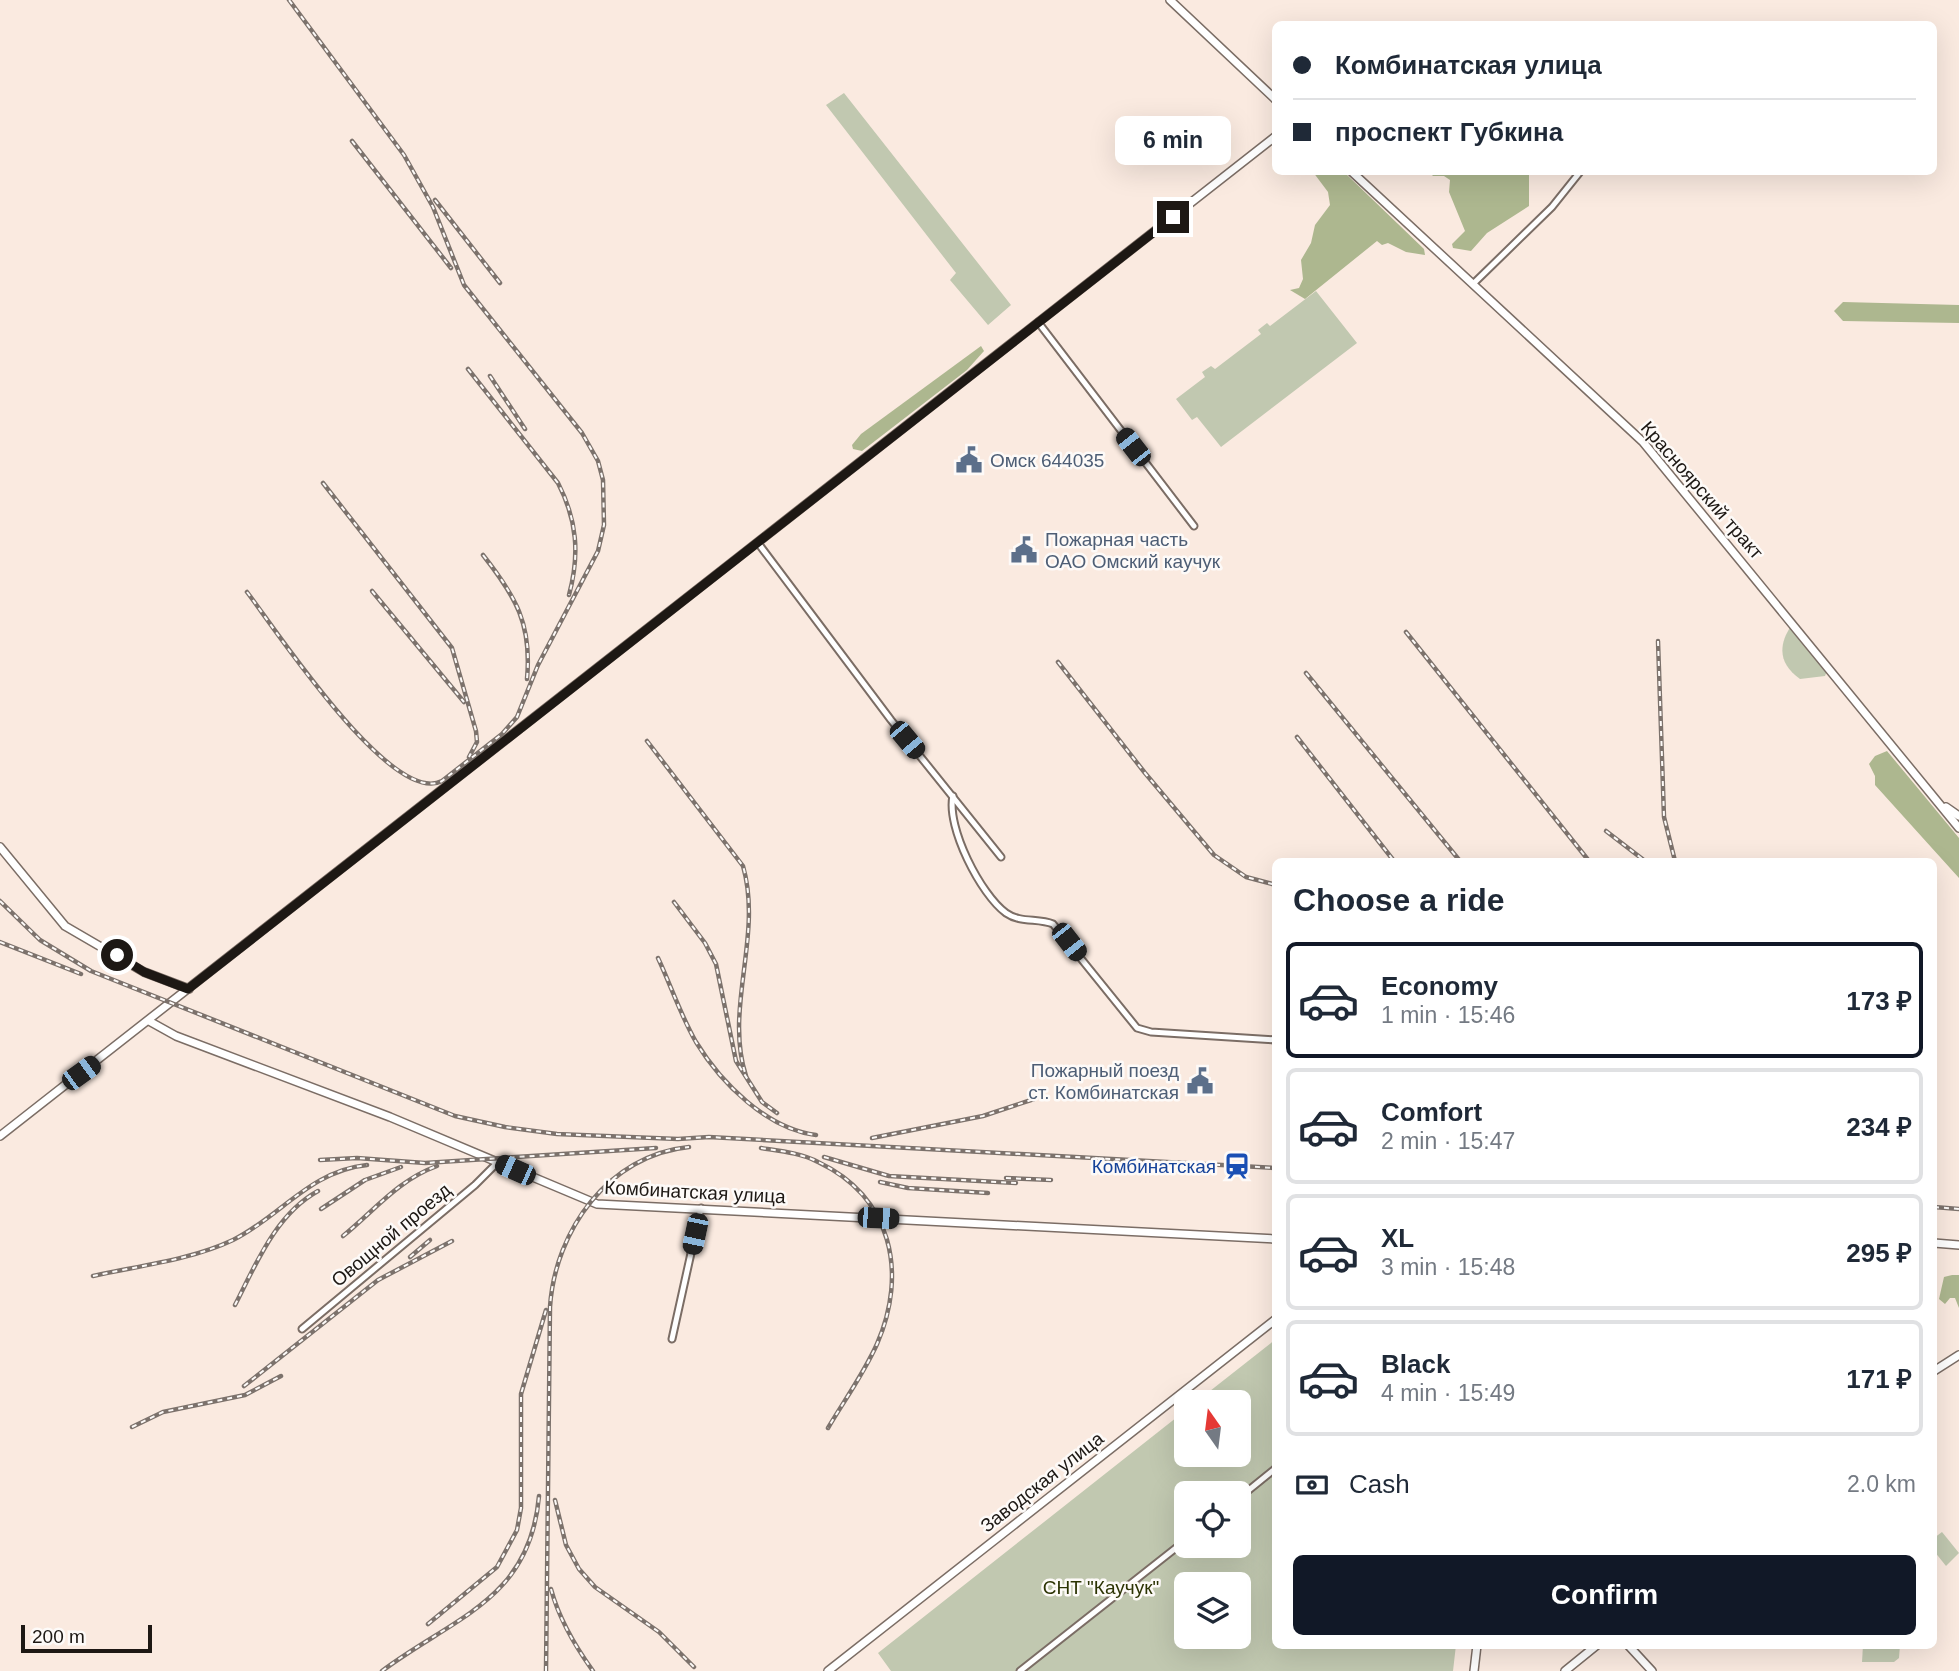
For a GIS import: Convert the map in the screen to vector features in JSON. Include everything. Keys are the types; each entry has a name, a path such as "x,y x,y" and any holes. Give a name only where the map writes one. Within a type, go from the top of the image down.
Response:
{"main road":[{"path":"1170,0 1272,97"},
{"path":"0,1136 1272,138"},
{"name":"Красноярский тракт","path":"1355,175 1474,283 1664,464 1959,828"},
{"path":"1937,801 1959,816"},
{"path":"0,847 65,926 144,972 188,989"},
{"name":"Комбинатская улица","path":"149,1021 176,1036 390,1118 597,1204 1272,1239"},
{"path":"1937,1243 1959,1245"},
{"name":"Заводская улица","path":"828,1671 1272,1322"},
{"path":"1937,1369 1959,1355"},
{"path":"1474,1671 1477,1649"},
{"path":"1565,1671 1592,1649"},
{"path":"1632,1649 1652,1671"}],"street":[{"path":"1474,283 1552,207 1578,175"},
{"path":"1038,322 1194,526"},
{"path":"758,543 891,720 1001,857"},
{"path":"953,796 953,808 961,840 981,884 1005,913 1016,919 1053,925 1137,1028 1151,1032 1272,1041"},
{"name":"Овощной проезд","path":"302,1329 475,1185 497,1163"},
{"path":"672,1339 701,1208"},
{"path":"1251,1488 1272,1471"},
{"path":"1020,1671 1174,1549"}],"green space":[{"path":"844,93 1011,305 988,325 950,280 956,273 826,105"},
{"path":"1315,175 1347,175 1424,249 1425,255 1406,252 1388,243 1382,245 1377,241 1305,299 1290,290 1299,288 1303,279 1301,260 1311,243 1315,225 1330,205 1328,192"},
{"path":"1529,175 1529,206 1487,233 1471,251 1453,248 1452,244 1465,231 1449,192 1450,180 1444,176 1433,176"},
{"path":"1316,291 1357,343 1221,447 1197,417 1192,420 1176,399 1205,377 1202,372 1211,366 1215,369 1261,334 1258,330 1267,323 1270,326"},
{"path":"1843,302 1959,305 1959,323 1843,321 1834,311"},
{"path":"981,346 984,351 967,370 862,451 853,449 852,445 861,434"},
{"path":"1791,626 1827,671 1825,676 1800,679 1788,668 1782,648"},
{"path":"1887,751 1959,838 1959,878 1875,785 1875,776 1869,764 1875,756"},
{"path":"1959,1275 1959,1308 1955,1298 1950,1298 1945,1304 1939,1299 1944,1277"},
{"name":"СНТ \"Каучук\"","path":"1272,1342 1272,1649 1456,1649 1453,1671 891,1671 878,1653 1174,1419 1174,1467 1251,1467 1251,1390 1211,1390"},
{"path":"1942,1532 1959,1553 1946,1566 1937,1555 1937,1536"},
{"path":"1863,1649 1900,1649 1899,1658 1894,1662 1862,1662"}],"railway":[{"path":"247,592 308,675 366,743 395,768 420,782 442,781 502,734 517,717 538,665 598,551 604,525 603,480 598,461 582,433 464,285 433,207 404,155 289,0"},
{"path":"352,141 451,268"},
{"path":"435,200 500,283"},
{"path":"468,369 558,483 569,510 575,538 575,565 569,595"},
{"path":"490,376 525,429"},
{"path":"323,483 452,648 476,731 477,742 469,757"},
{"path":"483,555 513,598 519,612 527,642 527,679"},
{"path":"372,591 464,702"},
{"path":"1406,632 1587,858"},
{"path":"1658,641 1664,817 1674,858"},
{"path":"1058,662 1145,773 1214,855 1246,877 1272,884"},
{"path":"1306,673 1458,858"},
{"path":"1297,737 1392,858"},
{"path":"647,741 743,866 749,919 739,1024 740,1050 746,1076"},
{"path":"1606,831 1641,858"},
{"path":"0,901 40,940 91,971 455,1116 505,1127 557,1134 678,1139 709,1137 1272,1168"},
{"path":"674,902 705,943 716,964 736,1061 762,1102 777,1113"},
{"path":"0,942 81,974"},
{"path":"658,958 696,1042 718,1073 763,1114 780,1124 816,1135"},
{"path":"872,1138 983,1116 1034,1099"},
{"path":"546,1671 550,1307 554,1278 575,1225 591,1201 611,1181 634,1165 660,1153 689,1147"},
{"path":"320,1160 357,1158 425,1163 656,1148"},
{"path":"761,1148 805,1156 843,1177 863,1195 877,1216 887,1240 891,1264 891,1291 886,1317 872,1355 828,1428"},
{"path":"824,1157 889,1176 1016,1183"},
{"path":"93,1276 182,1258 217,1247 250,1230 312,1185 347,1169 367,1165"},
{"path":"343,1236 410,1179 437,1166"},
{"path":"321,1209 365,1180 401,1167"},
{"path":"1006,1178 1051,1180"},
{"path":"880,1182 908,1188 988,1193"},
{"path":"235,1305 259,1257 279,1226 303,1201 318,1191"},
{"path":"1937,1207 1959,1209"},
{"path":"410,1257 430,1240"},
{"path":"244,1386 378,1280 452,1241"},
{"path":"428,1624 497,1567 517,1530 521,1508 521,1394 546,1310"},
{"path":"132,1427 163,1412 245,1395 281,1376"},
{"path":"382,1671 461,1619 504,1583 521,1560 533,1531 539,1496"},
{"path":"555,1500 566,1545 579,1569 595,1587 659,1632 694,1667"},
{"path":"551,1589 568,1632 593,1671"}],"place":[{"name":"Омск 644035","path":"969,460"},
{"name":"Пожарная часть ОАО Омский каучук","path":"1024,550"},
{"name":"Пожарный поезд ст. Комбинатская","path":"1200,1081"},
{"name":"Комбинатская","path":"1237,1166"}],"route":[{"path":"117,955 144,972 188,989 1173,217"}]}
